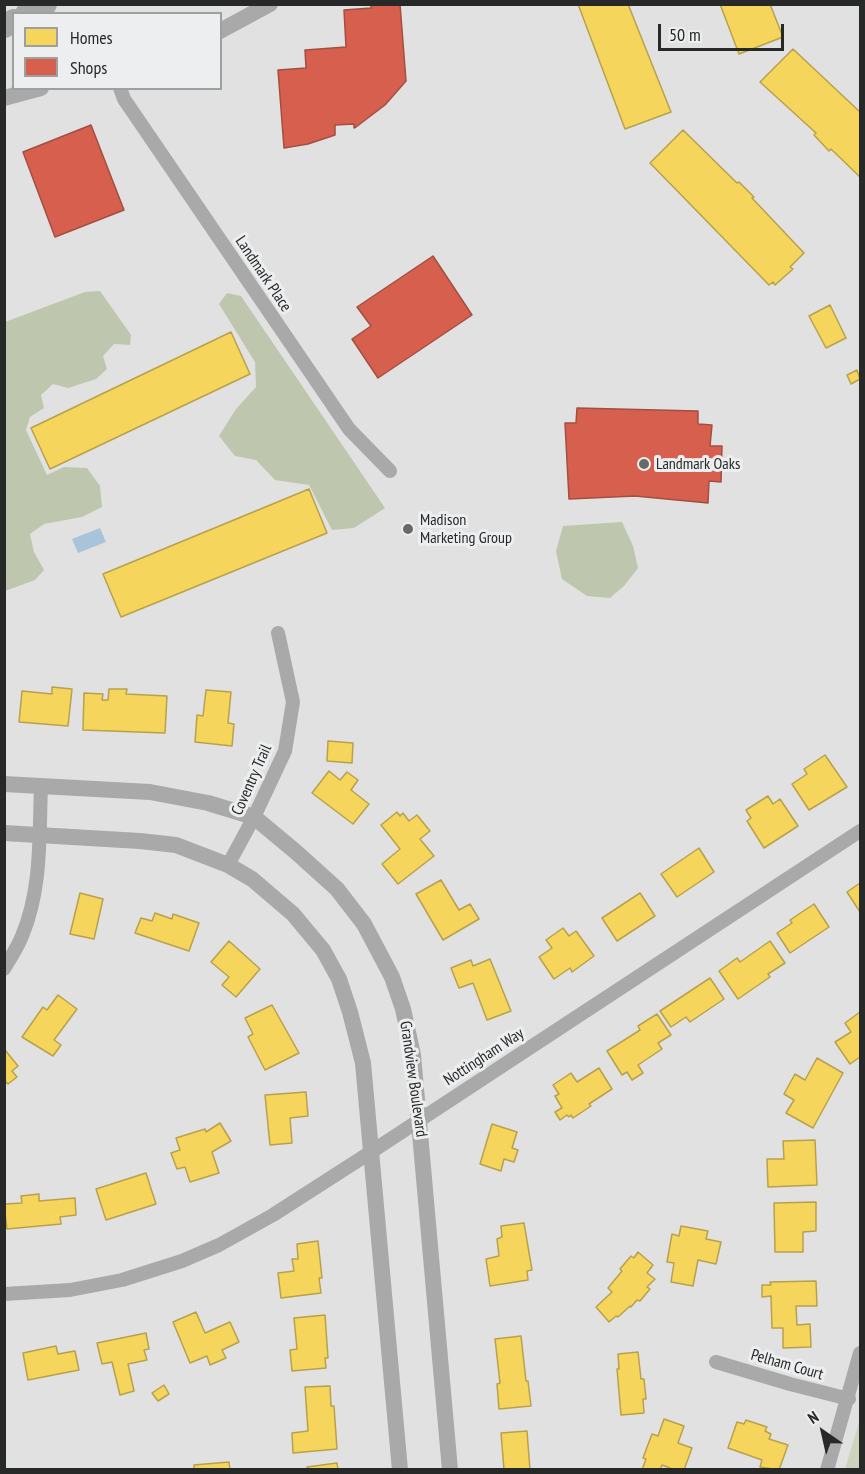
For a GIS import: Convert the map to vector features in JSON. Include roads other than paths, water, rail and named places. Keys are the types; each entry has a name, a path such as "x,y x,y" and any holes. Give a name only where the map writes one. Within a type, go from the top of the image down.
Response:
{"highway":[{"path":"31,12 45,4"}],"street":[{"path":"222,30 249,11 270,4"},
{"path":"4,98 34,90"},
{"name":"Landmark Place","path":"121,90 124,99 349,429 390,471"},
{"name":"Coventry Trail","path":"228,865 285,751 293,702 278,633"},
{"name":"Grandview Boulevard","path":"4,784 150,792 208,803 254,817 337,889 364,924 392,977 403,1009 413,1055 450,1470"},
{"path":"4,969 22,937 32,905 38,867 41,786"},
{"name":"Nottingham Way","path":"4,1294 70,1290 122,1280 182,1261 219,1245 273,1215 371,1152 861,831"},
{"path":"4,833 176,845 228,865 252,879 293,914 323,950 339,979 363,1063 400,1470"},
{"path":"827,1470 861,1353"},
{"name":"Pelham Court","path":"716,1362 849,1399"}],"water":[{"path":"100,528 106,542 78,553 72,539"}],"place":[{"name":"Landmark Oaks","path":"644,464"},
{"name":"Madison Marketing Group","path":"408,529"}]}
